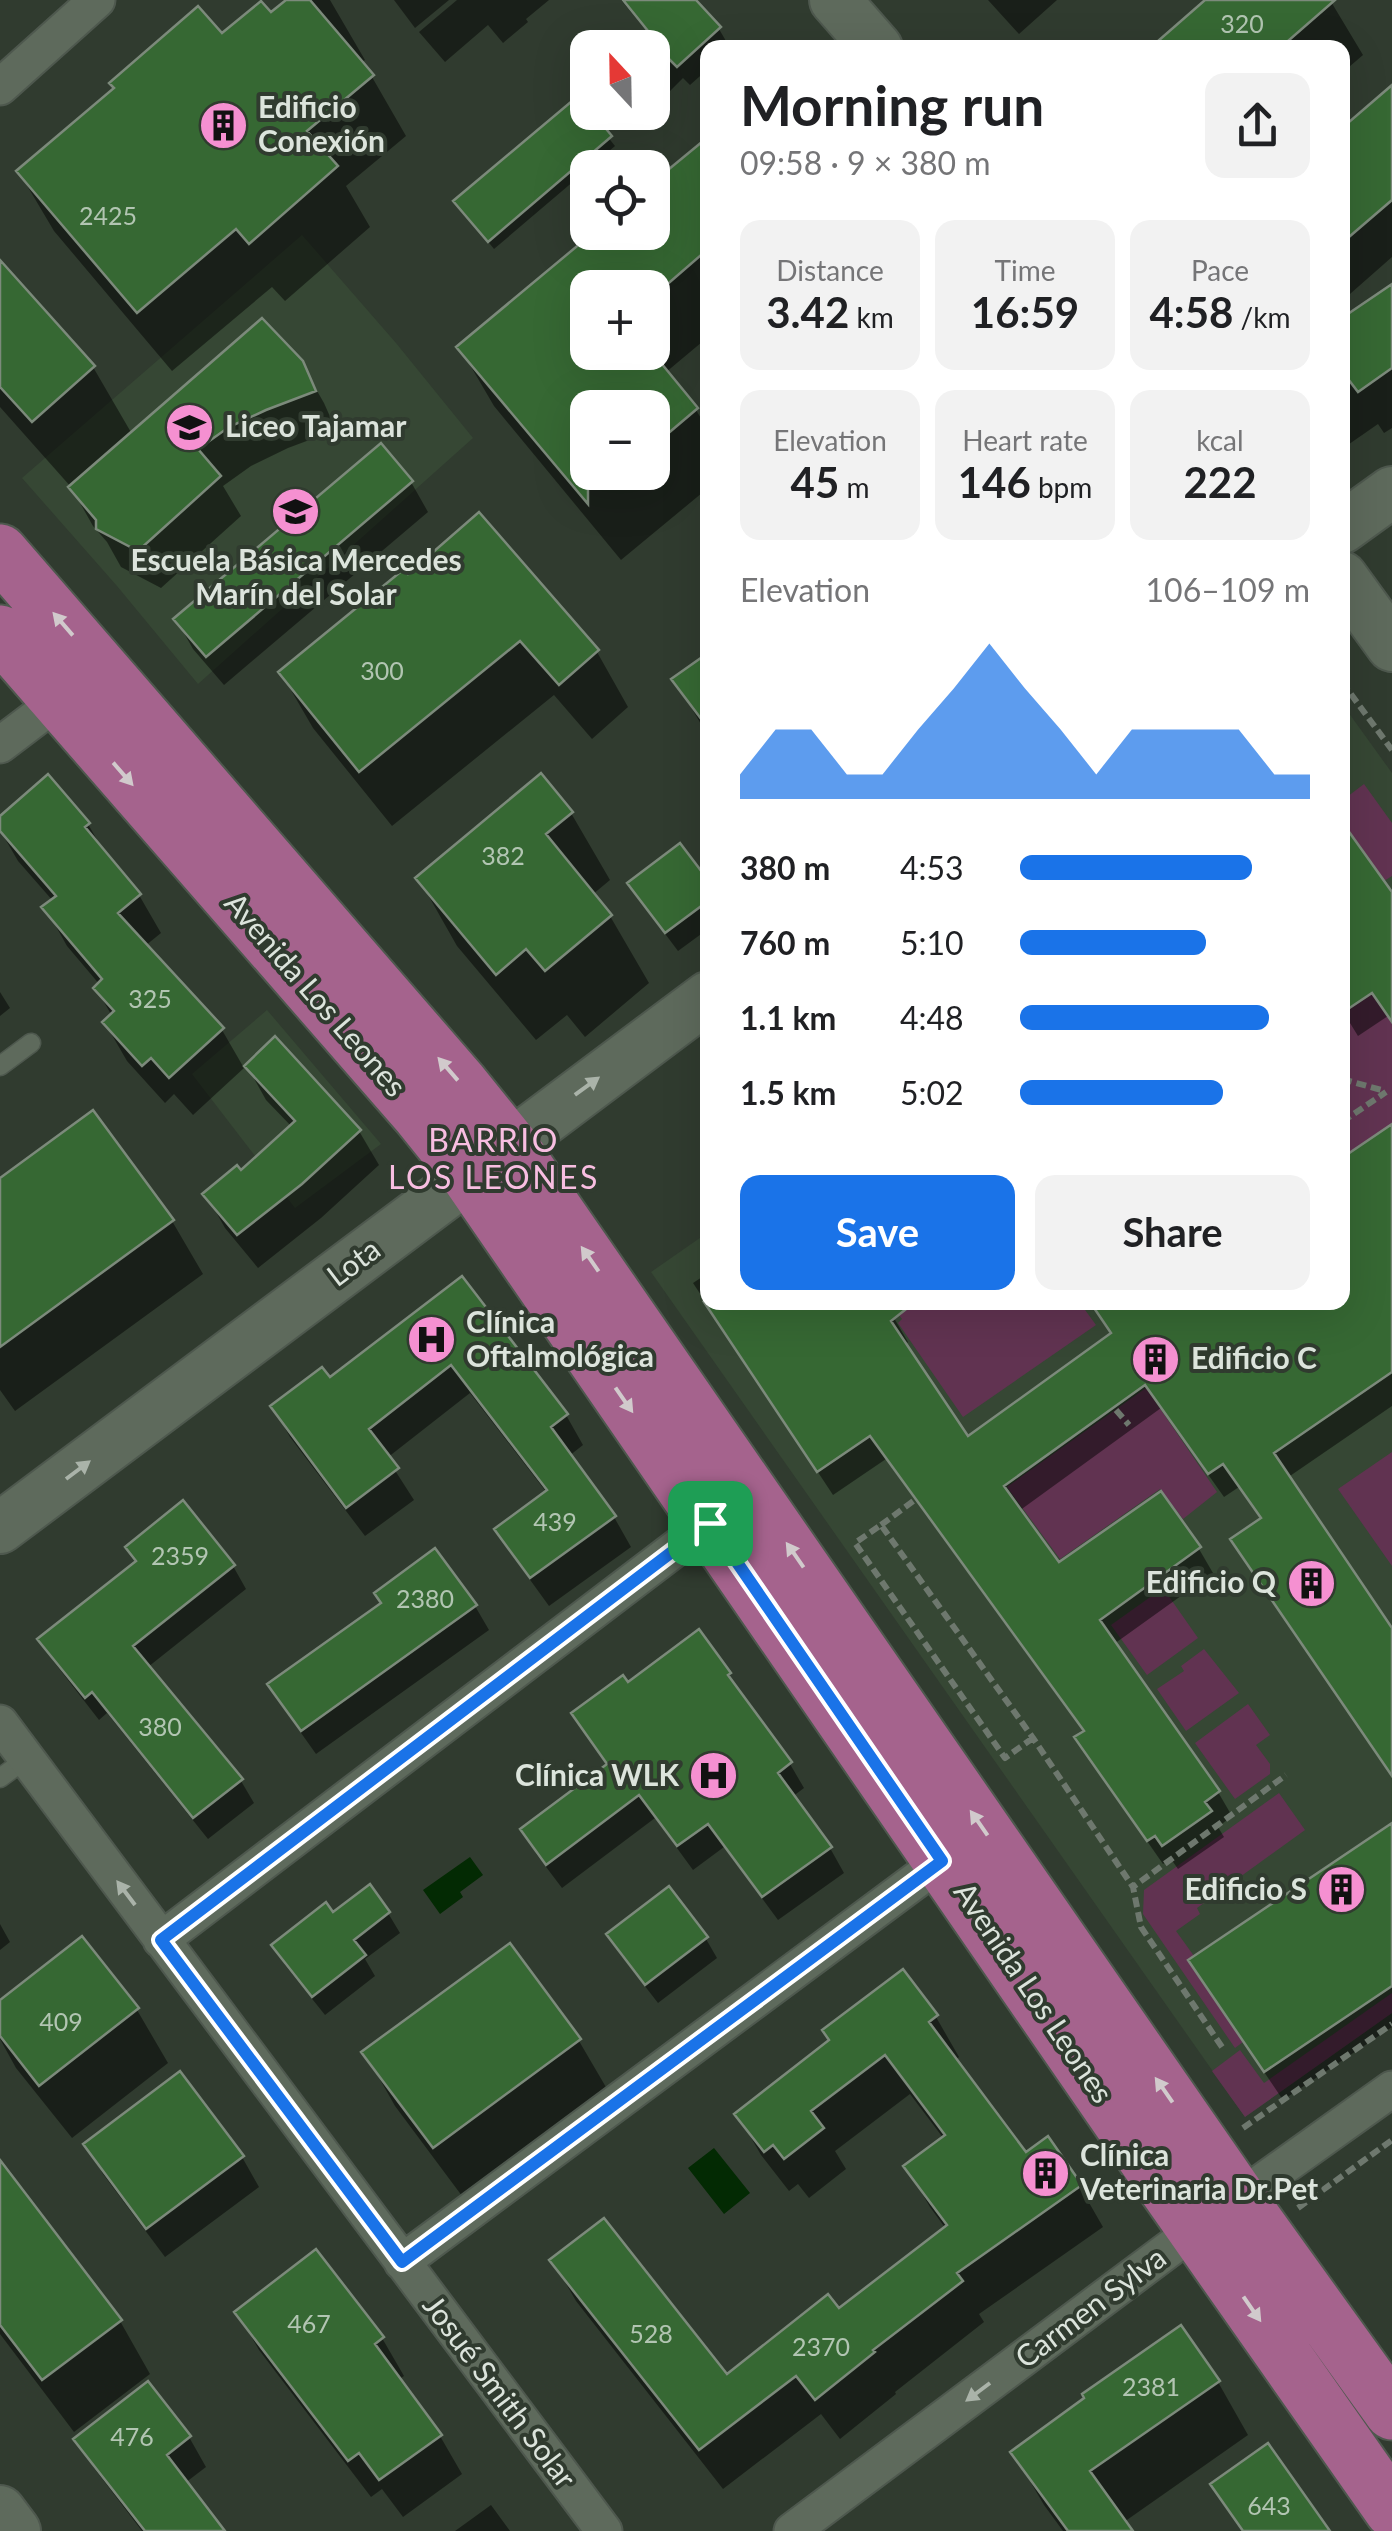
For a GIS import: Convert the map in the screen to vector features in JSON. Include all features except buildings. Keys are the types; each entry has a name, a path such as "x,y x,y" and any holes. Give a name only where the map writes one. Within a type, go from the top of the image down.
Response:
{"main road":[{"name":"Avenida Los Leones","path":"0,552 460,1083 489,1160 710,1523 942,1861 1218,2214 1392,2412"},
{"name":"Avenida Los Leones","path":"0,633 420,1114 489,1160 1218,2214 1392,2510"}],"street":[{"path":"0,87 97,0"},
{"path":"835,0 870,40"},
{"path":"1350,522 1392,492"},
{"path":"1350,589 1392,646"},
{"path":"0,745 58,701 90,693 126,696"},
{"name":"Lota","path":"0,1528 700,1003"},
{"path":"161,1940 710,1523"},
{"name":"Josué Smith Solar","path":"0,1723 13,1768 161,1940 604,2531"},
{"path":"402,2262 942,1861"},
{"name":"Carmen Sylva","path":"792,2531 1392,2089"},
{"path":"0,2510 16,2531"}],"lane":[{"path":"0,1066 32,1043"}],"path":[{"path":"1350,693 1392,750"},
{"path":"1350,1080 1386,1092 1350,1117"},
{"path":"1116,1410 1129,1425"},
{"path":"916,1499 856,1542 1004,1758 1033,1738"},
{"path":"881,1524 1133,1887 1141,1927 1222,2046"},
{"path":"1133,1887 1286,1775"},
{"path":"1236,2134 1392,2024"},
{"path":"1292,2213 1392,2140"}],"shaded area":[{"path":"302,235 473,438 198,684 22,478"},
{"path":"1350,715 1392,773 1392,2013 1245,2117 651,1272 700,1238 700,1310 1350,1310"},
{"path":"1364,784 1392,823 1392,876 1384,881 1350,832 1350,795"},
{"path":"1372,993 1392,1022 1392,1124 1350,1153 1350,1008"},
{"path":"267,1010 381,1144 295,1208 192,1074"},
{"path":"895,1310 1085,1310 1096,1325 963,1417 898,1323 902,1319"},
{"path":"1146,1388 1217,1492 1183,1519 1160,1489 1060,1559 1007,1487"},
{"path":"1392,1452 1392,1566 1338,1489"},
{"path":"1163,1588 1198,1638 1147,1675 1111,1625"},
{"path":"1204,1649 1239,1693 1186,1731 1157,1689 1184,1671 1181,1666"},
{"path":"1248,1704 1270,1735 1256,1745 1270,1764 1270,1774 1235,1799 1195,1743"},
{"path":"1279,1793 1305,1830 1197,1908 1200,1914 1176,1931 1194,1956 1189,1961 1243,2042 1235,2048 1143,1914 1144,1890"},
{"path":"470,1857 483,1875 440,1914 423,1890"},
{"path":"1392,1993 1392,2013 1245,2117 1212,2071 1240,2050 1264,2083"},
{"path":"714,2148 750,2193 724,2214 688,2168"}],"place":[{"name":"Edificio Conexión","path":"223,125"},
{"name":"Liceo Tajamar","path":"190,427"},
{"name":"Escuela Básica Mercedes Marín del Solar","path":"296,512"},
{"name":"Clínica Oftalmológica","path":"431,1340"},
{"name":"Edificio C","path":"1156,1359"},
{"name":"Edificio Q","path":"1311,1583"},
{"name":"Clínica WLK","path":"714,1776"},
{"name":"Edificio S","path":"1342,1890"},
{"name":"Clínica Veterinaria Dr.Pet","path":"1045,2173"}],"district":[{"name":"BARRIO LOS LEONES","path":"494,1160"}],"route":[{"path":"710,1523 942,1861 402,2262 161,1940 710,1523"}]}
